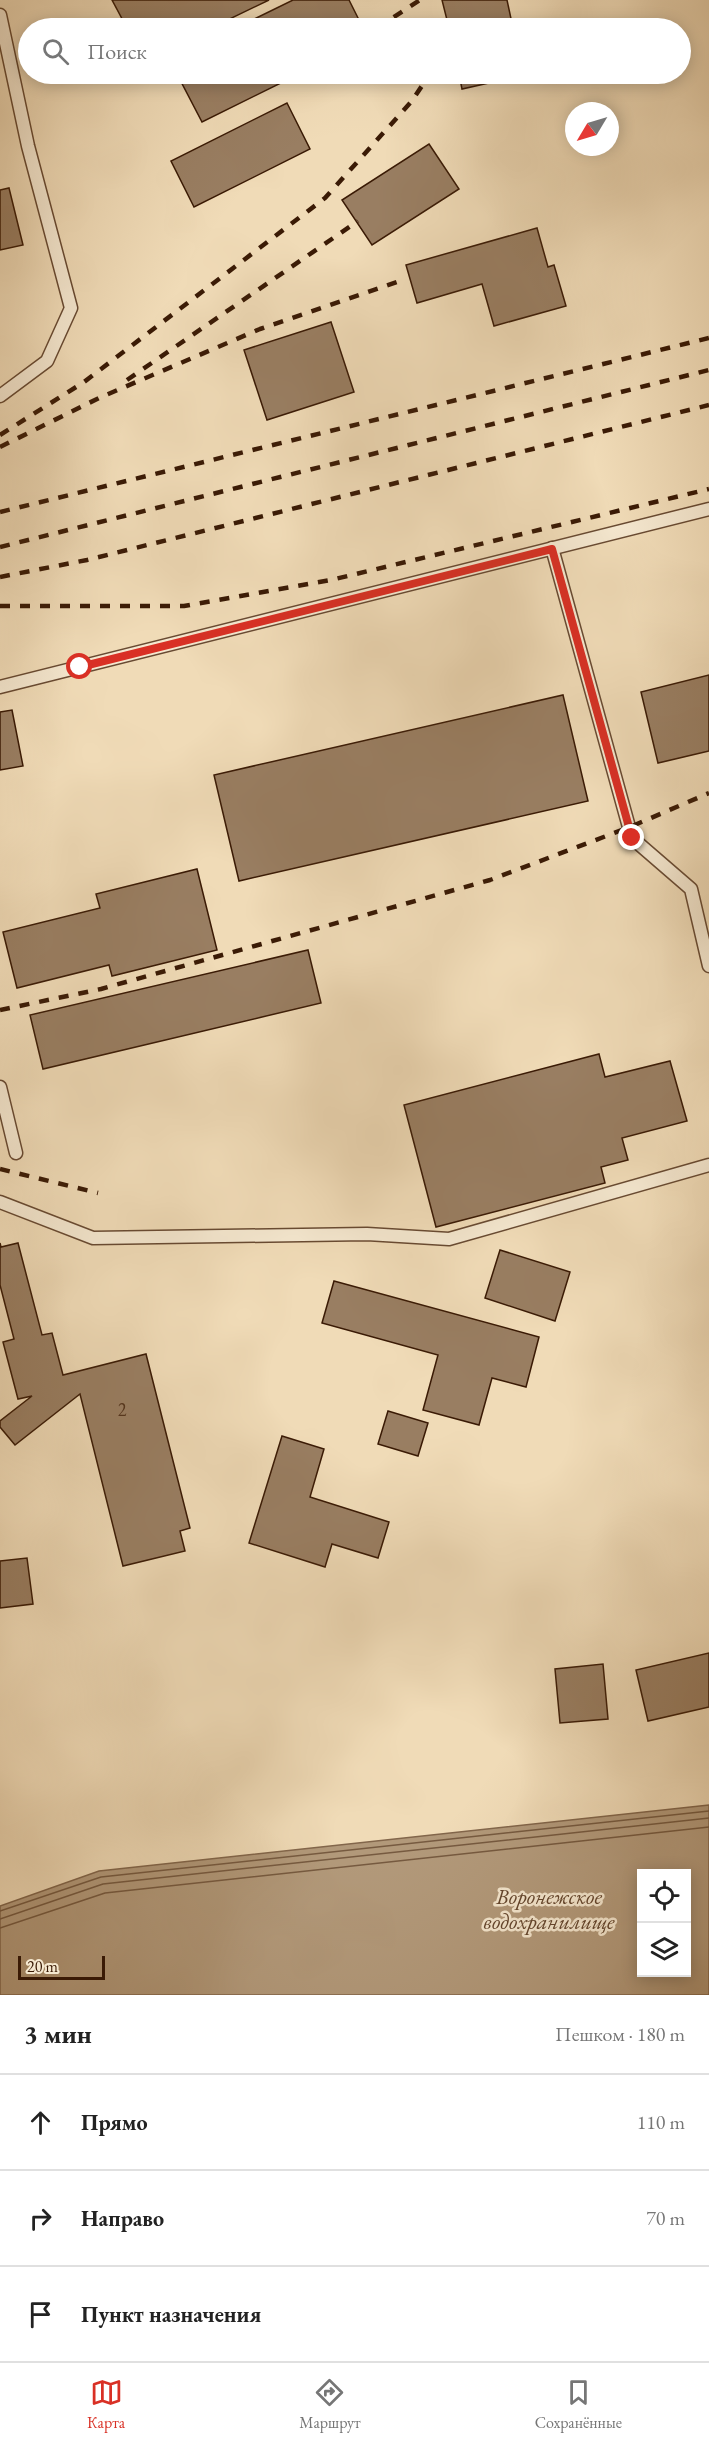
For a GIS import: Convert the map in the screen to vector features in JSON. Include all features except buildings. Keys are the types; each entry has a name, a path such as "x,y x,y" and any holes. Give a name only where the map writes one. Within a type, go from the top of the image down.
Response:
{"lane":[{"path":"0,15 28,146 71,308 47,361 0,396"},
{"path":"0,687 709,509"},
{"path":"552,549 632,838 691,890 709,966"},
{"path":"0,1087 16,1153"},
{"path":"0,1202 93,1238 367,1234 449,1239 709,1165"}],"water":[{"name":"Воронежское водохранилище","path":"709,1805 709,1995 0,1995 0,1906 99,1871"}],"railway":[{"path":"392,18 420,0"},
{"path":"0,435 84,382 325,198 411,102 423,84"},
{"path":"127,380 358,221"},
{"path":"0,447 99,398 260,329 406,279"},
{"path":"0,512 709,338"},
{"path":"0,547 709,370"},
{"path":"0,577 87,560 709,405"},
{"path":"0,606 184,606 331,580 709,489"},
{"path":"0,1010 101,989 490,880 630,827 709,793"},
{"path":"0,1169 98,1193"}],"route":[{"path":"80,667 552,549 632,838"}]}
